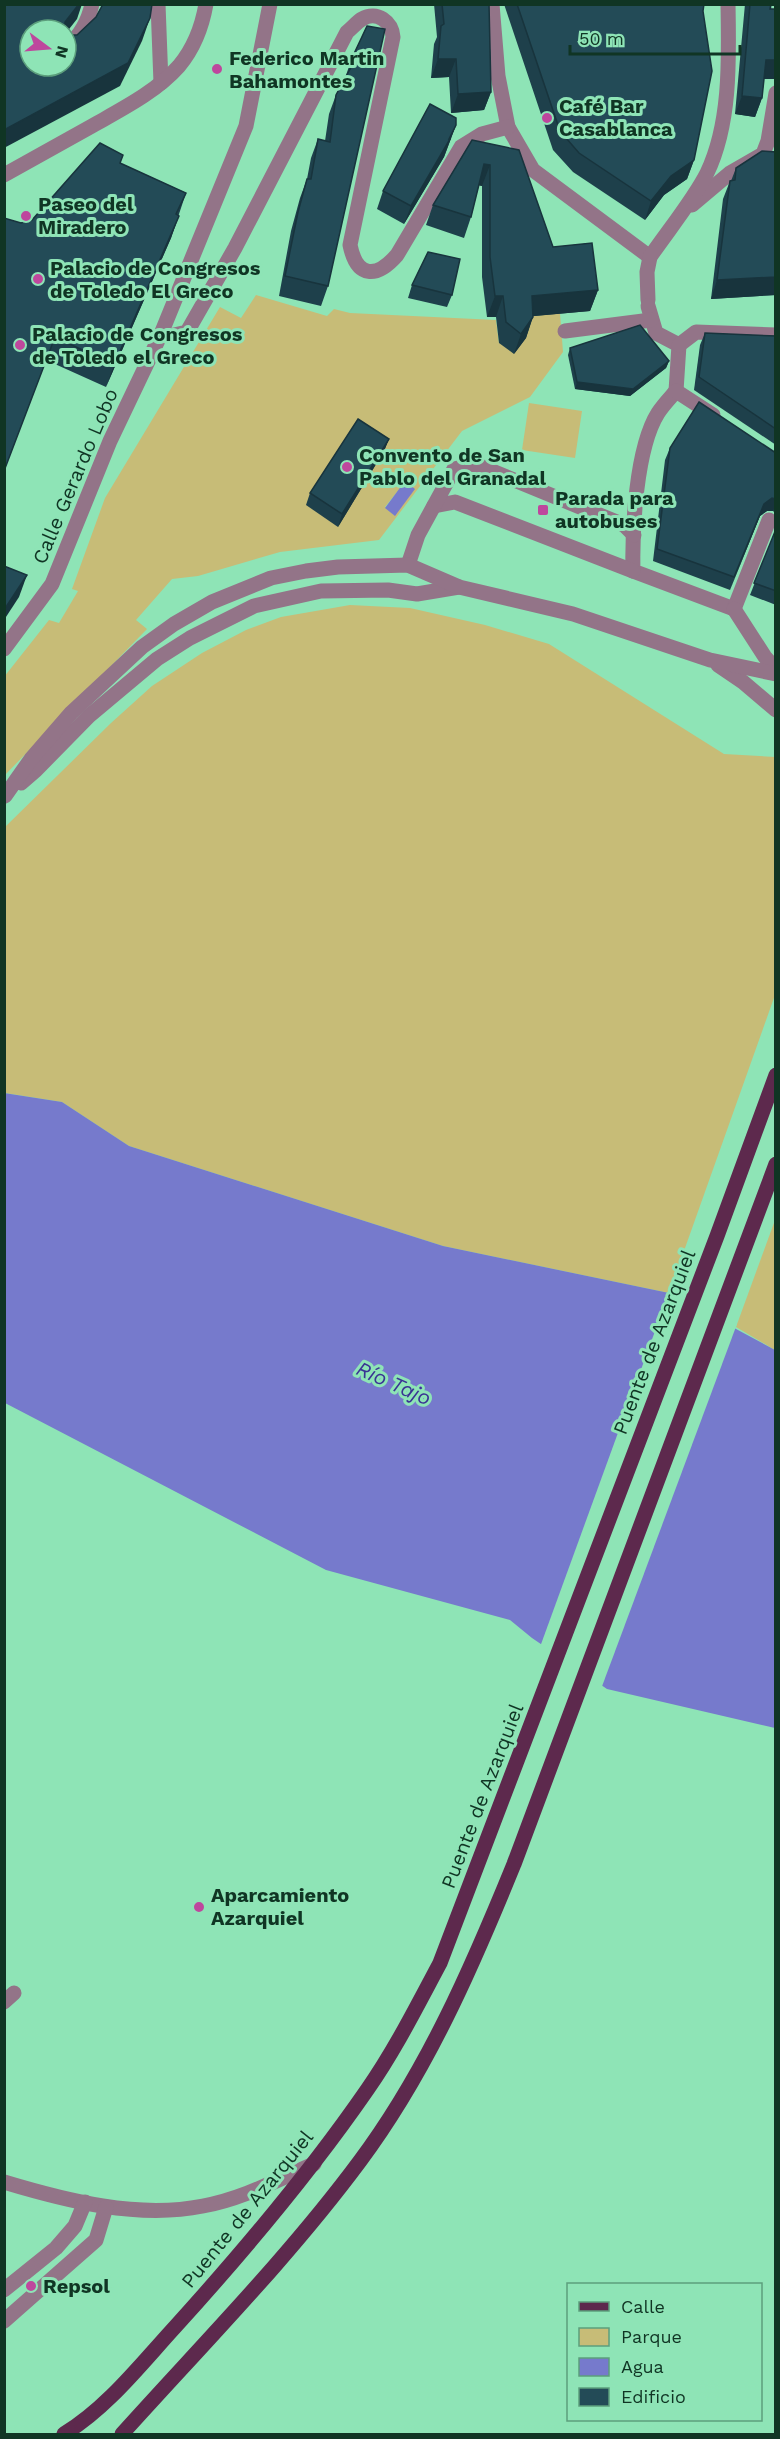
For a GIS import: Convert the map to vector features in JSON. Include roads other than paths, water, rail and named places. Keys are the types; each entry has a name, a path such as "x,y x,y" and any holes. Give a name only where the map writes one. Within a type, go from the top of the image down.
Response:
{"main road":[{"name":"Puente de Azarquiel","path":"64,2434 80,2425 134,2372 217,2281 314,2164 369,2088 415,2011 440,1963 776,1075"},
{"path":"122,2434 309,2226 362,2159 421,2066 474,1963 514,1864 776,1164"}],"street":[{"path":"78,37 89,18 92,4"},
{"path":"158,4 161,83"},
{"path":"4,175 125,107 161,83 178,67 192,47 203,23 206,4"},
{"name":"Calle Gerardo Lobo","path":"4,649 52,584 110,441 161,334 246,126 270,4"},
{"path":"492,4 498,76 508,128 533,170 650,257"},
{"path":"679,345 656,333 649,309 650,257 706,174 715,153 726,94 728,4"},
{"path":"161,334 170,336 187,332 235,248 347,32 363,18 376,16 383,18 393,29 393,37 351,245 353,258 357,265 367,272 377,272 387,266 397,255 461,147 482,134 508,128"},
{"path":"674,221 730,173 763,154 772,145 776,93"},
{"path":"565,331 649,309"},
{"path":"633,571 634,536 645,445 658,413 676,391 679,345 696,332 776,335"},
{"path":"676,391 726,424"},
{"path":"408,565 418,535 454,469 475,464 624,525 634,536"},
{"path":"434,506 455,502 734,609 765,657 776,669"},
{"path":"734,609 769,520"},
{"path":"5,796 31,759 71,713 158,636 212,602 271,578 306,571 338,567 408,565 459,587 573,614 710,660 776,674"},
{"path":"5,796 36,770 89,716 157,659 190,638 243,611 292,596 321,591 388,590 417,594 459,587"},
{"path":"710,660 743,682 776,710"},
{"path":"4,2182 106,2206 157,2210 202,2206 254,2192 314,2164"},
{"path":"4,2290 56,2248 75,2226 85,2202"},
{"path":"4,2320 96,2240 106,2206"}],"water":[{"path":"405,481 415,489 395,516 385,508"},
{"name":"Río Tajo","path":"4,1093 62,1102 129,1146 443,1246 669,1293 775,1350 775,1728 607,1689 532,1638 510,1620 326,1570 5,1403"}],"place":[{"name":"Federico Martin Bahamontes","path":"217,69"},
{"name":"Café Bar Casablanca","path":"547,118"},
{"name":"Paseo del Miradero","path":"26,216"},
{"name":"Palacio de Congresos de Toledo El Greco","path":"38,279"},
{"name":"Palacio de Congresos de Toledo el Greco","path":"20,345"},
{"name":"Convento de San Pablo del Granadal","path":"347,467"},
{"name":"Parada para autobuses","path":"543,510"},
{"name":"Aparcamiento Azarquiel","path":"199,1907"},
{"name":"Repsol","path":"31,2286"}]}
